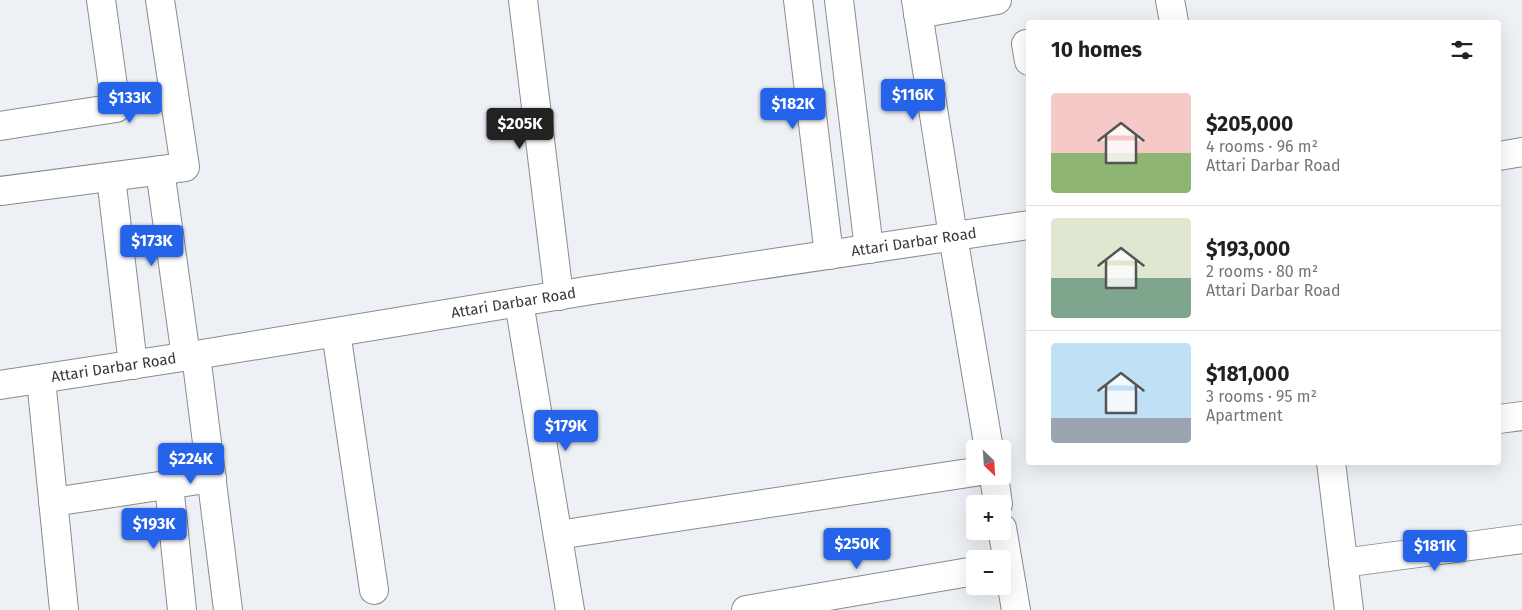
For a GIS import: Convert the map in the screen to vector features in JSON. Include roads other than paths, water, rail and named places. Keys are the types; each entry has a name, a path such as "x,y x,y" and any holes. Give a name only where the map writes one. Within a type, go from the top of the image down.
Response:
{"street":[{"path":"0,126 116,108 101,0"},
{"path":"0,191 185,167 160,0"},
{"path":"523,0 559,296"},
{"path":"798,0 829,255"},
{"path":"839,0 869,249"},
{"path":"987,440 917,7 997,0"},
{"path":"1170,0 1174,20"},
{"path":"1501,156 1522,152"},
{"path":"160,170 212,478 228,610"},
{"path":"111,177 133,365"},
{"name":"Attari Darbar Road","path":"0,385 191,356 519,302 1026,225"},
{"path":"519,302 570,610"},
{"path":"336,332 374,590"},
{"path":"41,379 64,610"},
{"path":"1501,419 1522,416"},
{"path":"1331,465 1349,610"},
{"path":"558,535 966,473"},
{"path":"53,502 212,478"},
{"path":"169,485 182,610"},
{"path":"1343,563 1522,539"},
{"path":"746,610 966,573"},
{"path":"1011,588 1016,610"}]}
